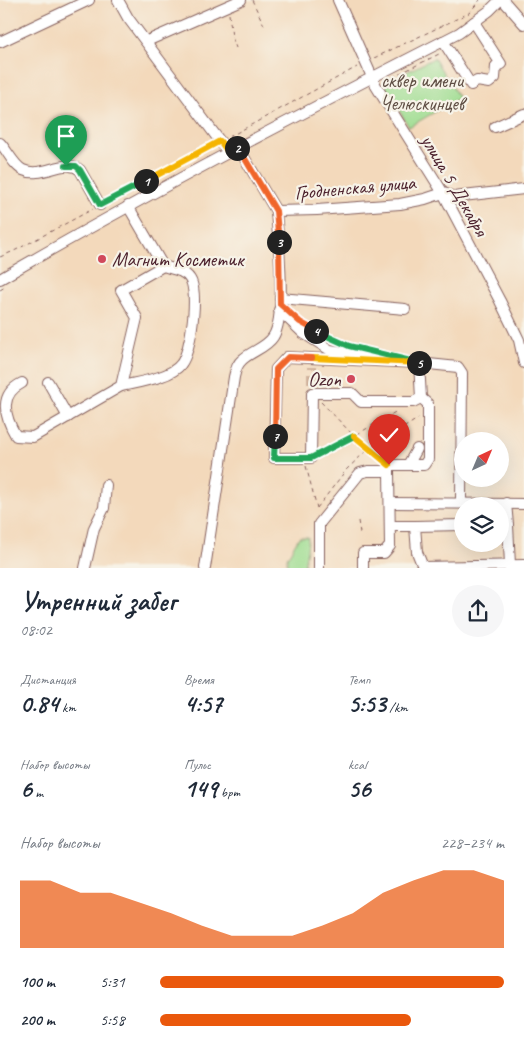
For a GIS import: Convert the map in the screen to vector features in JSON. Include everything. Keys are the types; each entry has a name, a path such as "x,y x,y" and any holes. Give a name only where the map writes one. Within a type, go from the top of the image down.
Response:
{"street":[{"path":"0,42 89,0"},
{"path":"118,0 128,18 228,152"},
{"path":"147,41 241,0"},
{"name":"улица 5 Декабря","path":"338,0 371,77 443,194 519,340 524,362"},
{"path":"0,279 228,152 443,41 474,22 501,0 524,24"},
{"path":"443,41 471,85 477,81 489,82 495,78 496,66 501,64 474,22"},
{"path":"495,127 524,114"},
{"path":"0,143 10,154 16,165 23,171 39,173 66,166 76,166 100,205"},
{"path":"238,147 276,211"},
{"name":"Гродненская улица","path":"205,568 234,377 241,360 272,338 278,326 280,310 280,259 276,211 400,204 443,194 454,197 524,189"},
{"path":"22,383 9,387 1,398 0,408 16,436 33,437 121,386 168,373 181,366 187,354 192,324 194,299 191,280 185,273 163,266 128,206"},
{"path":"121,386 137,318 122,290 163,266"},
{"path":"280,298 405,309"},
{"path":"280,310 303,333 330,350 452,366 461,369 461,497"},
{"path":"419,363 312,363 288,357 276,369 274,458 308,457 312,388 352,393 361,402 413,402 421,398"},
{"path":"318,568 318,524 360,473 408,465 424,465 428,459 428,404 421,398 419,363"},
{"path":"48,382 68,417"},
{"path":"408,465 417,449"},
{"path":"363,568 363,553 384,553 390,546 389,468"},
{"path":"85,568 94,528 104,508 106,485"},
{"path":"390,502 454,503"},
{"path":"509,503 524,504"},
{"path":"390,526 454,525"},
{"path":"415,526 417,552 423,568 524,565"},
{"path":"508,552 510,565"}],"path":[{"path":"252,0 265,27"},
{"path":"0,256 16,250 365,63 469,12 480,0"},
{"path":"225,7 230,16 232,37 236,48"},
{"path":"325,336 341,343"},
{"path":"312,388 354,436 389,468"},
{"path":"396,412 354,436 308,457 317,508 346,470 364,453 428,412"},
{"path":"358,521 360,533"}],"green space":[{"name":"сквер имени Челюскинцев","path":"434,58 459,98 409,127 383,84"},
{"path":"299,537 308,537 304,568 287,568 287,558"}],"tunnel":[{"path":"312,367 312,384"}],"place":[{"name":"Магнит Косметик","path":"102,259"},
{"name":"Ozon","path":"351,379"}],"route":[{"path":"66,166 76,166 80,170 100,205 220,141 228,152 238,147 276,211 280,259 280,304 300,322 325,336 349,346 419,363 288,357 276,369 274,458 311,458 354,436 389,465"}]}
